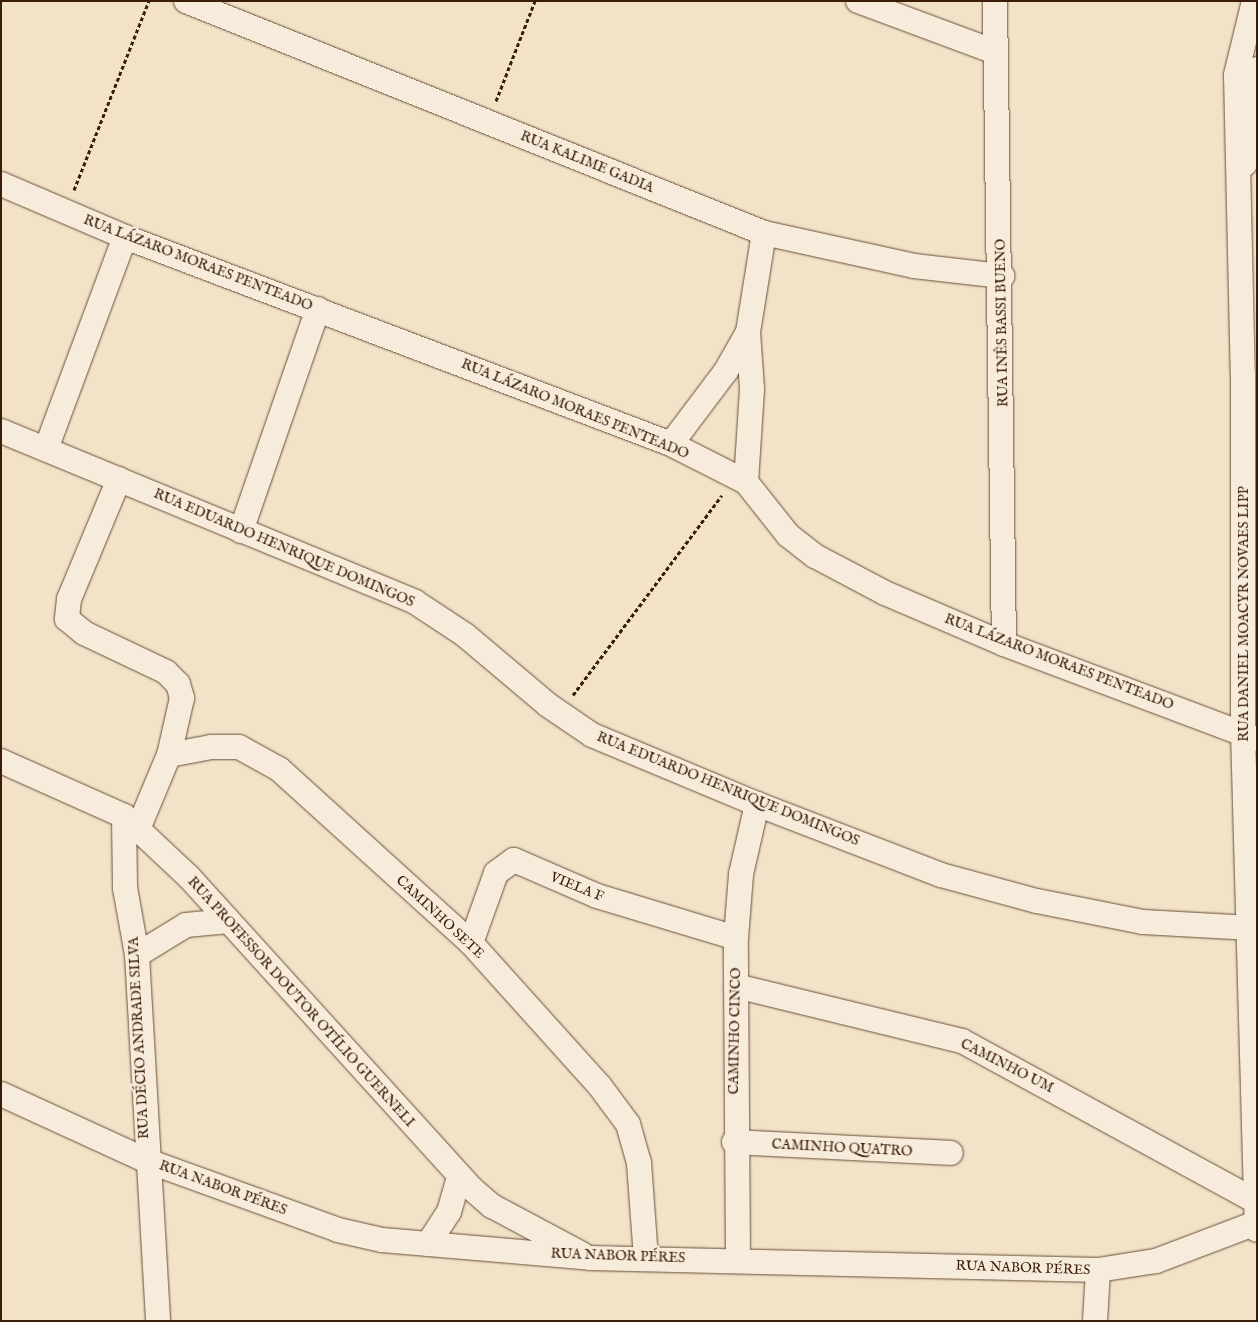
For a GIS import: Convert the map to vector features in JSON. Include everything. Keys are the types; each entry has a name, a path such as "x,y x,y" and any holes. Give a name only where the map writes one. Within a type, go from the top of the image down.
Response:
{"street":[{"name":"RUA KALIME GADIA","path":"186,1 764,233 914,266 1002,276"},
{"path":"858,1 995,52"},
{"name":"RUA INÊS BASSI BUENO","path":"995,1 1002,276 1004,644"},
{"name":"RUA DANIEL MOACYR NOVAES LIPP","path":"1254,1 1236,75 1238,177 1250,378 1250,735 1257,1230"},
{"name":"RUA DANIEL MOACYR NOVAES LIPP","path":"1238,177 1252,149 1257,122 1257,69"},
{"name":"RUA LÁZARO MORAES PENTEADO","path":"1,184 125,237 671,444 741,480 788,536 815,556 885,592 1004,644 1250,735"},
{"path":"741,480 752,389 748,332 764,233"},
{"path":"46,449 125,237"},
{"path":"241,530 318,309"},
{"path":"671,444 726,371 748,332"},
{"name":"RUA EDUARDO HENRIQUE DOMINGOS","path":"1,431 415,602 465,635 559,713 592,735 757,804 941,875 1037,902 1143,922 1252,928"},
{"path":"119,479 68,599 67,619 84,633 166,672 178,684 182,698 169,755 131,822"},
{"name":"CAMINHO SETE","path":"169,755 211,747 239,747 258,755 322,804 471,943 599,1085 628,1124 639,1163 646,1258"},
{"name":"RUA PROFESSOR DOUTOR OTÍLIO GUERNELI","path":"1,761 131,822 229,921 459,1176 492,1206 590,1258"},
{"name":"CAMINHO CINCO","path":"738,1260 734,1142 736,938 741,874 757,804"},
{"name":"RUA DÉCIO ANDRADE SILVA","path":"131,822 125,888 137,955 145,1160 158,1321"},
{"name":"VIELA F","path":"471,943 496,873 514,860 597,896 736,938"},
{"path":"137,955 186,924 229,921"},
{"name":"CAMINHO UM","path":"736,986 962,1041 1256,1201"},
{"name":"RUA NABOR PÉRES","path":"1,1094 145,1160 338,1230 428,1244 590,1258 1098,1270 1156,1261 1256,1223"},
{"name":"CAMINHO QUATRO","path":"734,1142 951,1153"},
{"path":"428,1244 449,1212 459,1176"},
{"path":"1095,1321 1098,1270"}],"path":[{"path":"66,212 149,1"},
{"path":"488,122 535,1"},
{"path":"559,713 741,480"}]}
